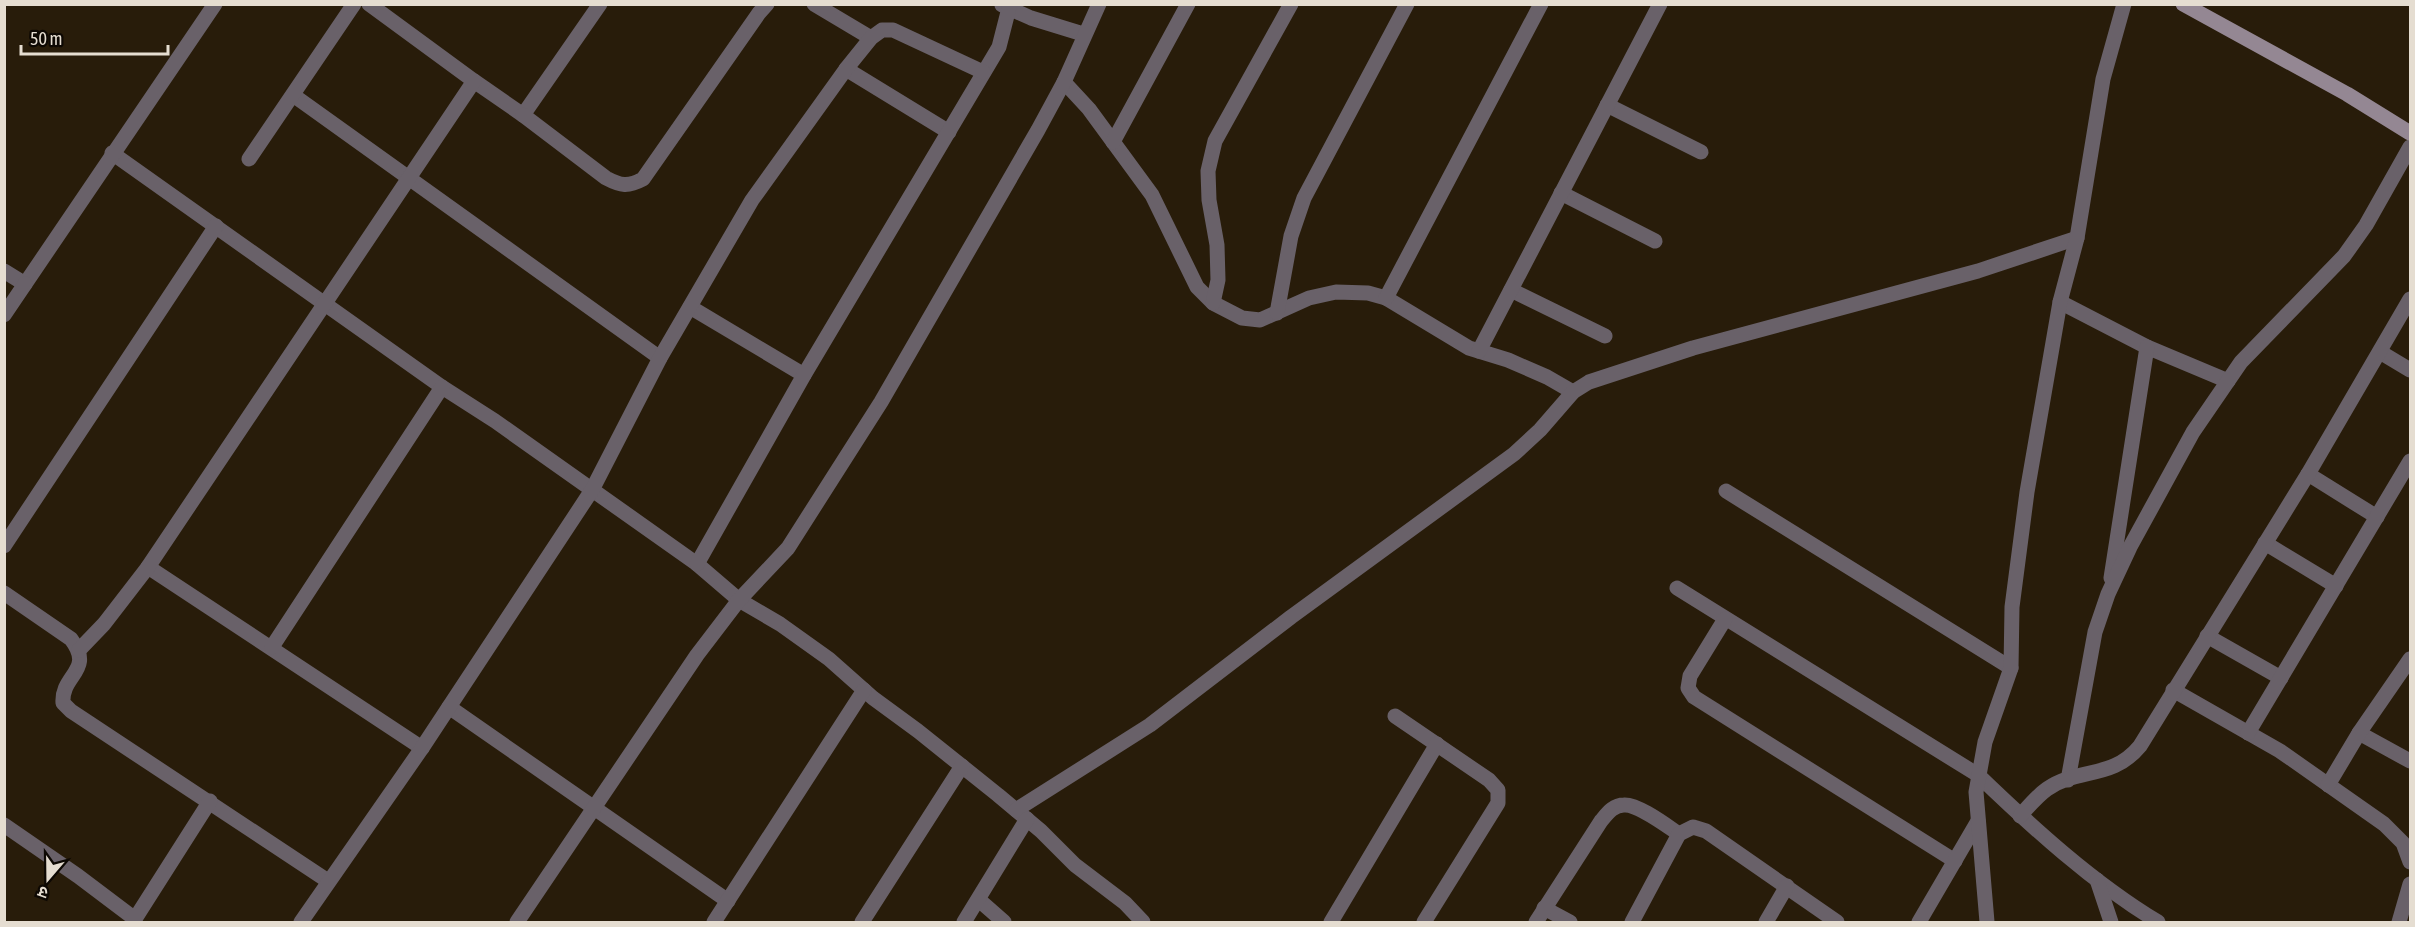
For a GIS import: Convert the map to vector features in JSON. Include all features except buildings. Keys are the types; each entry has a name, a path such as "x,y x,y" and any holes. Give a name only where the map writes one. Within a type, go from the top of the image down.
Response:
{"street":[{"path":"4,315 215,4"},
{"path":"249,159 354,4"},
{"path":"369,4 606,178 620,185 631,186 643,179 765,5"},
{"path":"523,115 600,4"},
{"path":"814,4 872,38"},
{"path":"517,922 595,810 697,655 739,600 788,548 881,402 1064,82 1083,34 1099,4"},
{"path":"1113,142 1188,4"},
{"path":"1213,303 1218,280 1217,245 1209,200 1208,171 1215,141 1291,4"},
{"path":"1277,313 1291,236 1304,198 1407,4"},
{"path":"1386,298 1542,4"},
{"path":"1479,351 1660,4"},
{"path":"1987,922 1976,792 1978,775 1998,699 2011,668 2012,607 2027,492 2060,302 2077,238 2103,79 2124,4"},
{"path":"2183,4 2347,94 2410,133"},
{"path":"697,564 804,375 999,47 1007,6 1083,34"},
{"path":"301,922 422,748 592,490 660,358 752,200 846,69 872,38 882,30 893,30 983,72"},
{"path":"846,69 949,132"},
{"path":"79,650 110,616 148,567 474,81"},
{"path":"1064,82 1089,109 1152,195 1197,287 1213,303 1242,318 1260,320 1309,298 1336,292 1368,293 1386,298 1469,348 1508,360 1547,377 1573,392"},
{"path":"293,95 660,358"},
{"path":"1607,105 1701,152"},
{"path":"2068,780 2095,632 2108,594 2130,547 2193,432 2241,362 2344,256 2366,225 2410,147"},
{"path":"112,153 697,564 739,600 780,624 829,659 864,690 1021,814 1075,865 1125,903 1143,922"},
{"path":"1562,193 1654,241"},
{"path":"4,546 216,226"},
{"path":"964,922 979,900 1021,814 1149,725 1291,617 1514,454 1540,430 1573,392 1589,382 1628,368 1868,299 1978,271 2077,238"},
{"path":"4,271 25,284"},
{"path":"1511,290 1605,336"},
{"path":"2020,816 2047,789 2068,780 2117,766 2131,757 2140,746 2308,474 2410,299"},
{"path":"2060,302 2147,347 2228,381"},
{"path":"690,307 804,375"},
{"path":"2108,594 2147,347"},
{"path":"2380,352 2410,370"},
{"path":"272,647 442,387"},
{"path":"2248,733 2410,461"},
{"path":"2308,474 2377,517"},
{"path":"1726,490 2011,668"},
{"path":"2265,543 2336,586"},
{"path":"148,567 422,748"},
{"path":"1677,588 1978,775 2020,816 2097,880 2158,922"},
{"path":"4,593 71,639 79,650 81,658 79,667 63,695 63,703 71,711 328,881"},
{"path":"1725,619 1690,676 1688,688 1694,697 1955,861"},
{"path":"2207,636 2281,678"},
{"path":"2328,785 2359,734 2410,659"},
{"path":"714,922 864,690"},
{"path":"2173,690 2280,751 2384,824 2403,843 2410,862"},
{"path":"449,707 728,901"},
{"path":"1395,716 1490,780 1498,790 1498,803 1424,922"},
{"path":"2359,734 2410,761"},
{"path":"1331,922 1437,744"},
{"path":"862,922 962,766"},
{"path":"4,825 78,876 134,921 210,801"},
{"path":"1536,922 1611,809 1623,805 1635,807 1679,834"},
{"path":"1919,922 1978,821"},
{"path":"1632,922 1679,834 1693,827 1706,831 1837,922"},
{"path":"2097,880 2111,922"},
{"path":"2400,922 2410,884"},
{"path":"1766,922 1787,886"},
{"path":"979,900 1005,922"},
{"path":"1544,908 1570,922"}]}
